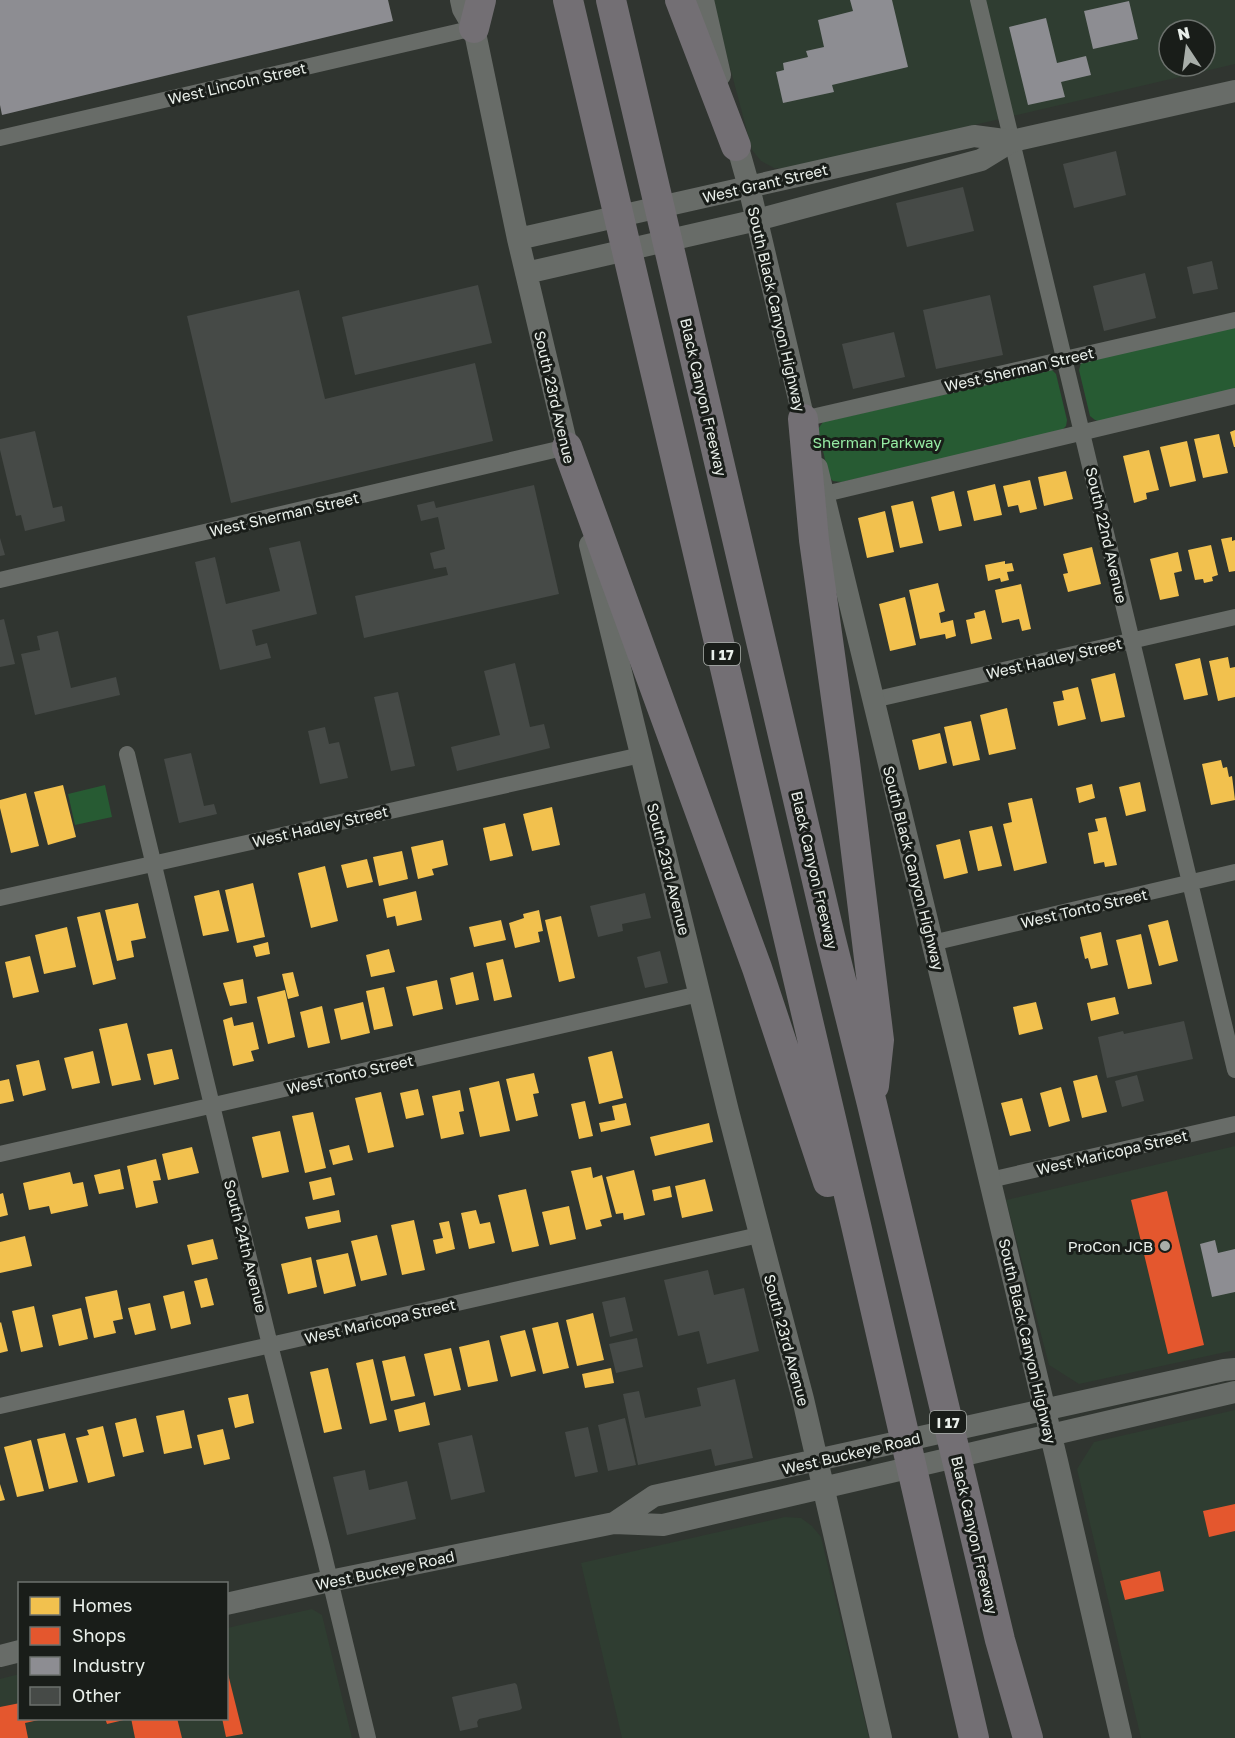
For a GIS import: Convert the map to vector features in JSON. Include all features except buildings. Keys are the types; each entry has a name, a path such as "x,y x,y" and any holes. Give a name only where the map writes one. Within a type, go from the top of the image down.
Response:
{"highway":[{"path":"474,28 481,0"},
{"name":"I 17","path":"568,0 876,1308 974,1738"},
{"name":"Black Canyon Freeway","path":"611,0 830,936 997,1629 1028,1738"},
{"path":"680,0 736,146"},
{"path":"803,419 814,540 845,762 879,1040 872,1104"},
{"path":"567,447 757,968 842,1225 876,1308"}],"main road":[{"name":"South 23rd Avenue","path":"461,0 463,9 474,28 518,239 567,447 699,994 818,1461 881,1738"},
{"name":"South Black Canyon Highway","path":"703,0 736,146 749,187 803,419 825,494 990,1180 1121,1738"},
{"name":"West Grant Street","path":"526,273 757,220 981,160 1012,141 1235,91"},
{"name":"West Grant Street","path":"518,239 974,136 1012,141"},
{"name":"West Buckeye Road","path":"614,1523 654,1496 1224,1370 1235,1370"},
{"name":"West Buckeye Road","path":"228,1604 614,1523 663,1525 1235,1392"},
{"path":"0,1656 18,1652"}],"street":[{"name":"South 22nd Avenue","path":"978,0 1235,1070"},
{"name":"West Lincoln Street","path":"0,138 474,28"},
{"name":"West Sherman Street","path":"803,419 1235,320"},
{"path":"825,494 1235,396"},
{"name":"West Sherman Street","path":"0,580 567,447"},
{"name":"West Hadley Street","path":"873,700 1235,617"},
{"name":"South 24th Avenue","path":"127,754 368,1738"},
{"name":"West Hadley Street","path":"0,898 641,755"},
{"name":"West Tonto Street","path":"932,943 1235,872"},
{"name":"West Tonto Street","path":"0,1154 699,994"},
{"name":"West Maricopa Street","path":"990,1180 1235,1124"},
{"name":"West Maricopa Street","path":"0,1406 759,1235"}],"shaded area":[{"path":"712,0 1235,0 1235,64 1217,68 1217,18 1157,18 1157,78 1175,78 786,169 774,168 761,161 752,150"},
{"path":"1235,1146 1235,1350 1079,1384 1049,1365 1006,1200"},
{"path":"1235,1410 1235,1738 1141,1738 1077,1469 1094,1442"},
{"path":"785,1517 801,1518 821,1537 869,1738 622,1738 581,1563"},
{"path":"312,1609 322,1615 352,1738 0,1738 0,1679 18,1674 18,1720 228,1720 228,1628"}],"green space":[{"path":"1235,325 1235,391 1101,422 1090,416 1079,370 1081,363"},
{"name":"Sherman Parkway","path":"1052,370 1056,374 1067,420 1066,426 1061,431 842,482 833,481 829,477 818,429 823,422"},
{"path":"105,785 112,817 75,825 68,794"}],"place":[{"name":"ProCon JCB","path":"1165,1246"}]}
